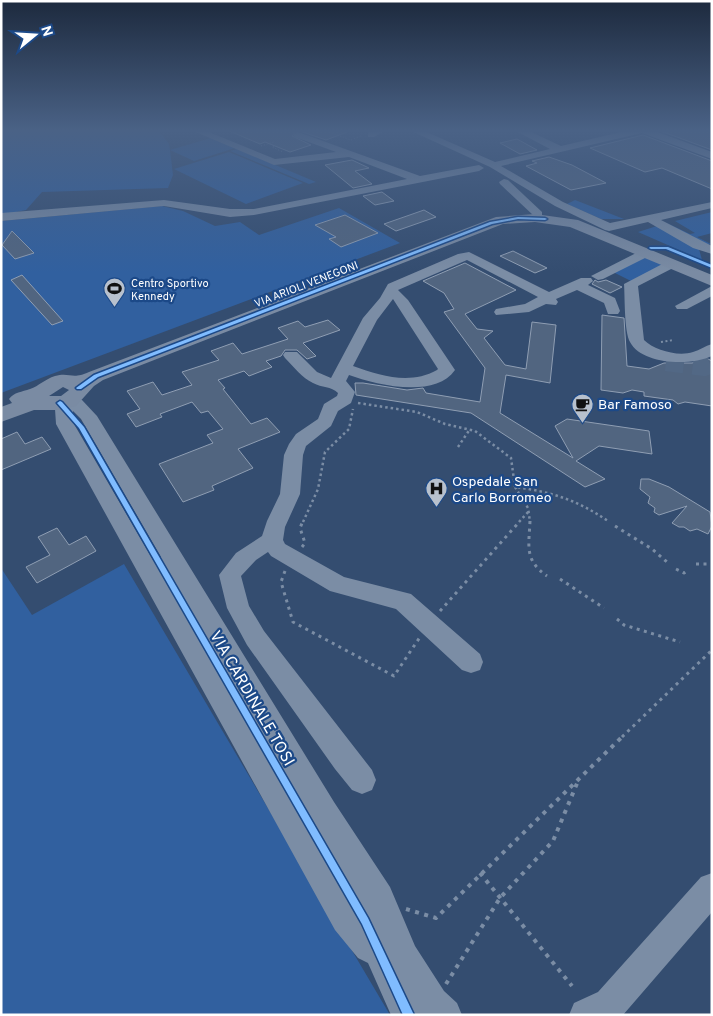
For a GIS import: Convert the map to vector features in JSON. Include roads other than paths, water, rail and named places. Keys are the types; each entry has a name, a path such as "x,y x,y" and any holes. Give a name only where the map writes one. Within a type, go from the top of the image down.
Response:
{"main road":[{"name":"VIA ARIOLI VENEGONI","path":"63,397 482,221 509,215 549,213 573,223 609,230 648,250"},
{"path":"648,250 670,264 712,281"},
{"path":"648,250 705,270"},
{"path":"670,264 705,270"},
{"path":"1,407 63,397"},
{"path":"1,415 34,403 63,397"}],"street":[{"path":"414,177 418,179"},
{"path":"1,217 164,203 230,213 254,212 426,177"},
{"path":"497,177 517,197 549,213 609,230 712,206"},
{"path":"512,177 542,195 549,213"},
{"path":"517,197 530,194 542,195"},
{"path":"647,220 710,248"},
{"path":"502,312 529,315 549,299 648,250"},
{"path":"291,355 315,378 331,384 341,375 370,318 397,284 469,256 549,299"},
{"path":"666,362 639,346 636,340 631,284 670,264"},
{"path":"587,281 610,301 613,311"},
{"path":"682,306 712,290"},
{"path":"341,375 404,384 438,376 447,370 398,296 391,292"},
{"path":"648,352 688,358 701,356 712,349"},
{"path":"341,375 347,392 345,399 330,408 329,419 321,428 307,435 298,443 294,457 290,494 276,519 272,541 278,550 291,559 338,585 403,601 471,662"},
{"name":"VIA CARDINALE TOSI","path":"63,397 65,424 81,435 346,919 396,965 432,1004 446,999"},
{"name":"VIA CARDINALE TOSI","path":"63,397 88,416 324,812 338,831 379,898 409,1015"},
{"path":"272,541 257,547 241,559 230,575 231,591 253,632 331,744 362,780"},
{"name":"VIA CARDINALE TOSI","path":"142,548 365,921 396,965"},
{"path":"593,1005 712,888"}],"tunnel":[{"path":"666,362 704,367 712,364"}],"place":[{"name":"Centro Sportivo Kennedy","path":"115,308"},
{"name":"Bar Famoso","path":"582,423"},
{"name":"Ospedale San Carlo Borromeo","path":"436,508"}]}
